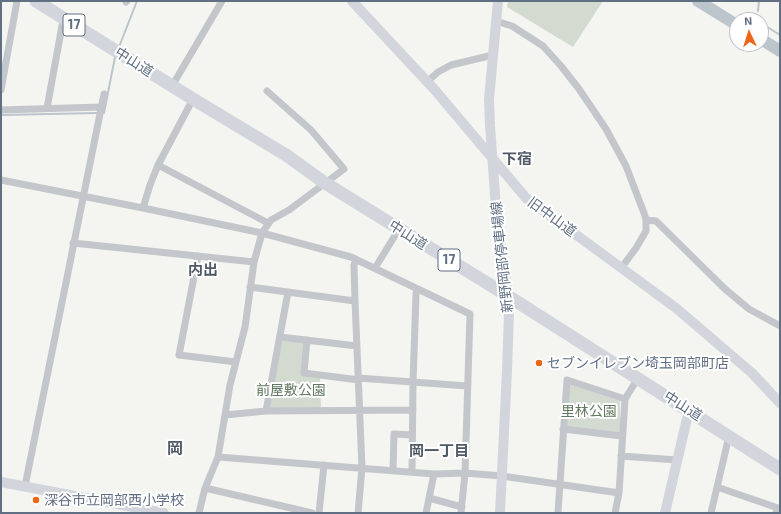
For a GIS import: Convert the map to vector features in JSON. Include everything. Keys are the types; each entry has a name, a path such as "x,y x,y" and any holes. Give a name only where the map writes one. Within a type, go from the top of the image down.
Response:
{"highway":[{"name":"中山道","path":"36,1 193,100 286,156 325,183 508,296 780,469"}],"street":[{"path":"1,90 5,46 17,1"},
{"path":"172,86 222,1"},
{"name":"旧中山道","path":"352,1 465,125 526,198 676,308 752,373 780,403"},
{"name":"新野岡部停車場線","path":"498,1 489,99 497,214 509,313 508,364 500,513"},
{"path":"47,108 62,26 65,19"},
{"path":"496,21 512,26 542,46 561,66 579,89 606,129 626,166 646,220 646,231 622,267"},
{"path":"427,82 438,72 451,65 493,56"},
{"path":"199,513 205,488 218,456 236,362 248,314 254,262 262,232 268,223 289,210 344,169 311,130 267,91"},
{"path":"25,486 104,94"},
{"path":"143,208 158,165 193,100"},
{"path":"1,110 101,107"},
{"path":"158,165 268,223"},
{"path":"1,180 262,232 351,257 470,314 465,473 461,510 429,498"},
{"path":"646,220 656,221 725,289 749,309 780,326"},
{"path":"375,268 399,229"},
{"path":"73,243 254,262"},
{"path":"198,256 178,355 236,362"},
{"path":"356,259 354,264 355,301 362,468 358,513"},
{"path":"250,288 355,301"},
{"path":"412,472 413,383 417,289"},
{"path":"266,411 288,292"},
{"path":"280,337 357,346"},
{"path":"307,340 304,373 359,379 467,386"},
{"path":"615,513 619,493 625,399 638,378"},
{"path":"558,513 567,380 625,399"},
{"path":"225,415 266,411 360,409 413,410"},
{"path":"665,513 689,410"},
{"path":"563,430 622,436"},
{"path":"393,471 394,434 412,434"},
{"path":"710,513 729,436"},
{"path":"218,456 434,474 465,473 502,476 619,493"},
{"path":"621,456 677,460"},
{"path":"319,513 324,465"},
{"path":"426,513 434,474"},
{"path":"1,482 164,513"},
{"path":"717,487 778,508 776,513"},
{"path":"205,488 312,513"}],"green space":[{"path":"508,1 603,1 573,47 507,7"},
{"name":"前屋敷公園","path":"286,340 305,343 302,374 320,377 321,408 271,409 270,407 282,342"},
{"name":"里林公園","path":"569,384 620,401 620,431 617,433 567,427"}],"waterway":[{"path":"119,47 137,1"},
{"path":"698,1 729,20"},
{"path":"758,11 759,1"},
{"path":"769,28 780,35"},
{"path":"769,44 780,51"},
{"path":"103,113 115,57"},
{"path":"1,115 97,113"}],"place":[{"name":"セブンイレブン埼玉岡部町店","path":"539,363"},
{"name":"深谷市立岡部西小学校","path":"36,500"}],"district":[{"name":"下宿","path":"517,159"},
{"name":"内出","path":"203,270"},
{"name":"岡","path":"175,449"},
{"name":"岡一丁目","path":"439,451"}]}
